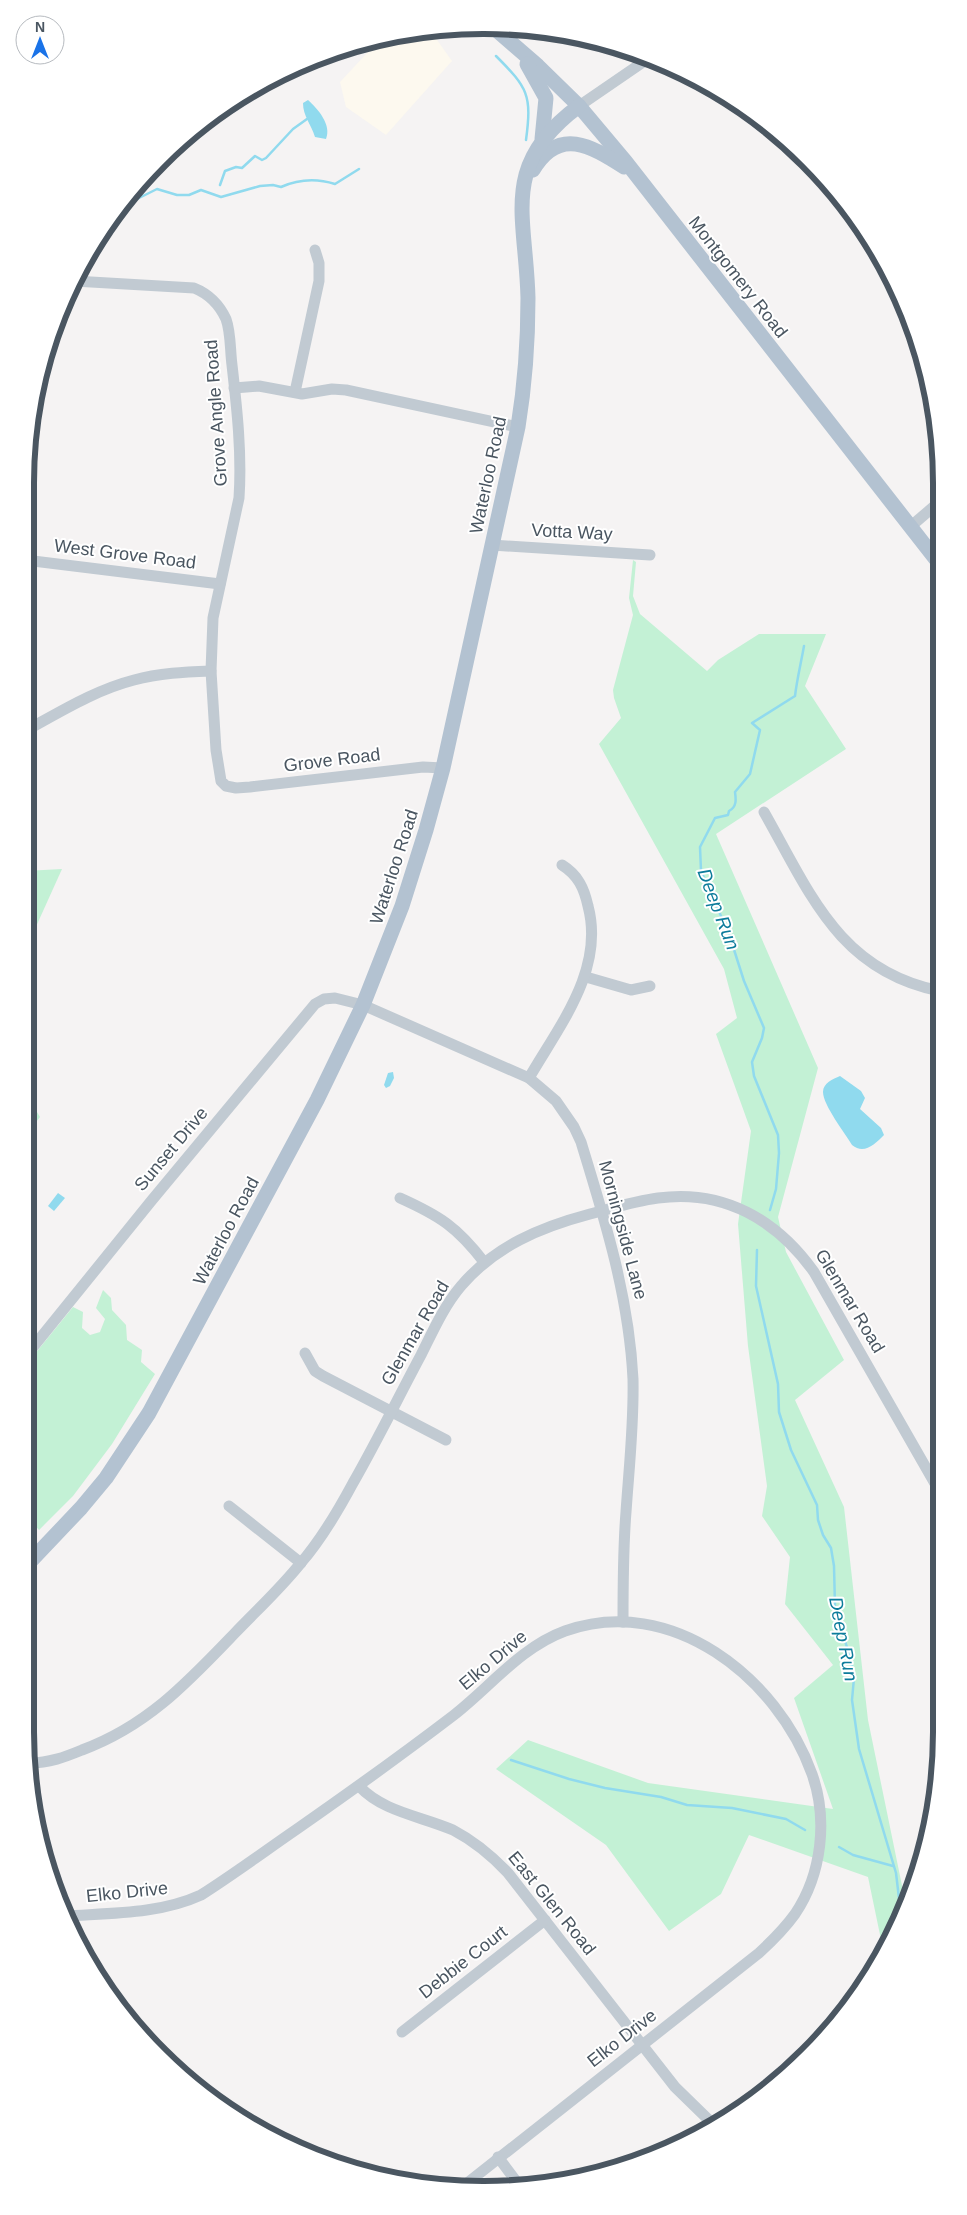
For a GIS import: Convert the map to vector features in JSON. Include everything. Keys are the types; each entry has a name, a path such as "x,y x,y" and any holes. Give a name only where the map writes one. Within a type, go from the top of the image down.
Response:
{"main road":[{"name":"Montgomery Road","path":"501,35 579,106 933,556"},
{"path":"518,50 546,98 542,139"},
{"name":"Waterloo Road","path":"34,1558 81,1508 106,1478 149,1413 170,1377 317,1100 363,1004 387,948 414,874 443,768 518,427 524,391 528,331 528,296 521,218 522,197 529,167 542,139 579,106"},
{"path":"522,197 540,160 556,147 565,144 586,145 632,172"}],"street":[{"path":"579,106 642,63"},
{"path":"295,392 319,281 319,263 316,250"},
{"name":"Grove Angle Road","path":"82,281 185,286 203,291 216,303 228,325 240,480 239,498 213,618 211,672 218,771 221,780 226,786"},
{"path":"234,388 259,386 312,394 332,390 346,390 518,427"},
{"path":"910,526 933,507"},
{"name":"Votta Way","path":"492,545 650,555"},
{"name":"West Grove Road","path":"34,561 220,584"},
{"path":"34,726 78,702 134,680 180,672 211,672"},
{"name":"Grove Road","path":"226,786 250,788 423,767 443,768"},
{"path":"764,812 818,904 831,924 850,947 886,973 918,986 933,989"},
{"path":"529,1078 586,976 592,944 589,908 578,880 571,871 562,865"},
{"path":"586,976 631,990 650,986"},
{"name":"Sunset Drive","path":"34,1346 315,1004 324,999 335,998 363,1004"},
{"name":"Morningside Lane","path":"363,1004 529,1078 556,1101 574,1127 581,1142 618,1266 625,1303 633,1380 632,1432 624,1543 623,1622"},
{"path":"400,1198 426,1209 454,1227 484,1262"},
{"name":"Glenmar Road","path":"35,1763 43,1763 97,1745 153,1711 180,1690 301,1563 337,1511 452,1296 484,1262 523,1237 548,1227 602,1211 658,1198 700,1198 745,1210 780,1232 798,1250 814,1272 933,1480"},
{"path":"305,1353 315,1371 446,1440"},
{"path":"229,1506 301,1563"},
{"name":"Elko Drive","path":"73,1916 116,1913 182,1903 215,1886 358,1786 479,1695 510,1666 544,1640 581,1626 623,1622 665,1628 684,1634 718,1654 752,1681 783,1717 806,1758 820,1806 819,1851 806,1895 795,1914 759,1953 470,2181"},
{"name":"East Glen Road","path":"358,1786 374,1800 451,1830 483,1849 508,1873 675,2087 710,2120"},
{"name":"Debbie Court","path":"402,2032 545,1920"},
{"path":"498,2158 516,2180"}],"shaded area":[{"path":"435,37 452,61 386,135 346,107 340,82 372,48 396,42"}],"green space":[{"path":"633,560 636,562 633,596 640,614 707,671 718,660 759,634 826,634 805,686 846,749 716,834 818,1068 778,1217 786,1252 844,1360 795,1400 844,1507 868,1720 903,1892 881,1941 868,1877 749,1835 721,1894 669,1931 606,1845 496,1769 528,1740 648,1783 833,1809 794,1698 833,1665 785,1604 790,1557 762,1516 767,1486 748,1346 738,1224 751,1131 716,1034 737,1018 724,969 599,744 621,718 613,690 633,615 629,598"},
{"path":"62,869 34,931 34,871"},
{"path":"34,1107 40,1117 34,1125"},
{"path":"34,1210 37,1241 34,1241"},
{"path":"103,1290 111,1298 112,1310 126,1325 127,1340 142,1350 141,1362 155,1374 112,1444 73,1496 39,1530 34,1524 34,1355 73,1307 83,1312 82,1328 90,1335 100,1332 105,1319 96,1308"}],"water":[{"path":"308,100 326,123 326,139 315,137 303,108 303,103"},
{"path":"393,1072 394,1078 390,1086 386,1088 384,1085 388,1073"},
{"path":"840,1076 861,1091 865,1098 860,1109 881,1128 884,1135 865,1149 856,1148 852,1145 824,1098 823,1089 825,1086"},
{"path":"58,1193 65,1198 54,1211 48,1206"}],"waterway":[{"path":"496,56 515,76 525,93 528,102 526,140"},
{"path":"220,185 225,171 236,167 242,168 255,156 262,160 266,158 293,129 307,119"},
{"path":"136,199 157,189 177,195 189,195 201,190 221,197 260,186 273,185 281,187 301,181 314,180 335,184 359,169"},
{"name":"Deep Run","path":"770,1210 776,1189 779,1153 778,1135 754,1076 752,1062 764,1028 744,981 729,934 701,871 700,847 715,818 728,815 735,805 735,792 750,774 760,730 752,723 795,696 804,646"},
{"name":"Deep Run","path":"757,1250 756,1286 778,1384 779,1412 791,1450 817,1505 818,1520 823,1535 831,1548 834,1566 835,1607 854,1678 852,1700 859,1749 896,1873 900,1903"},
{"path":"511,1760 569,1779 605,1788 661,1797 687,1805 732,1808 786,1819 805,1830"},
{"path":"839,1847 853,1855 893,1866"}]}
